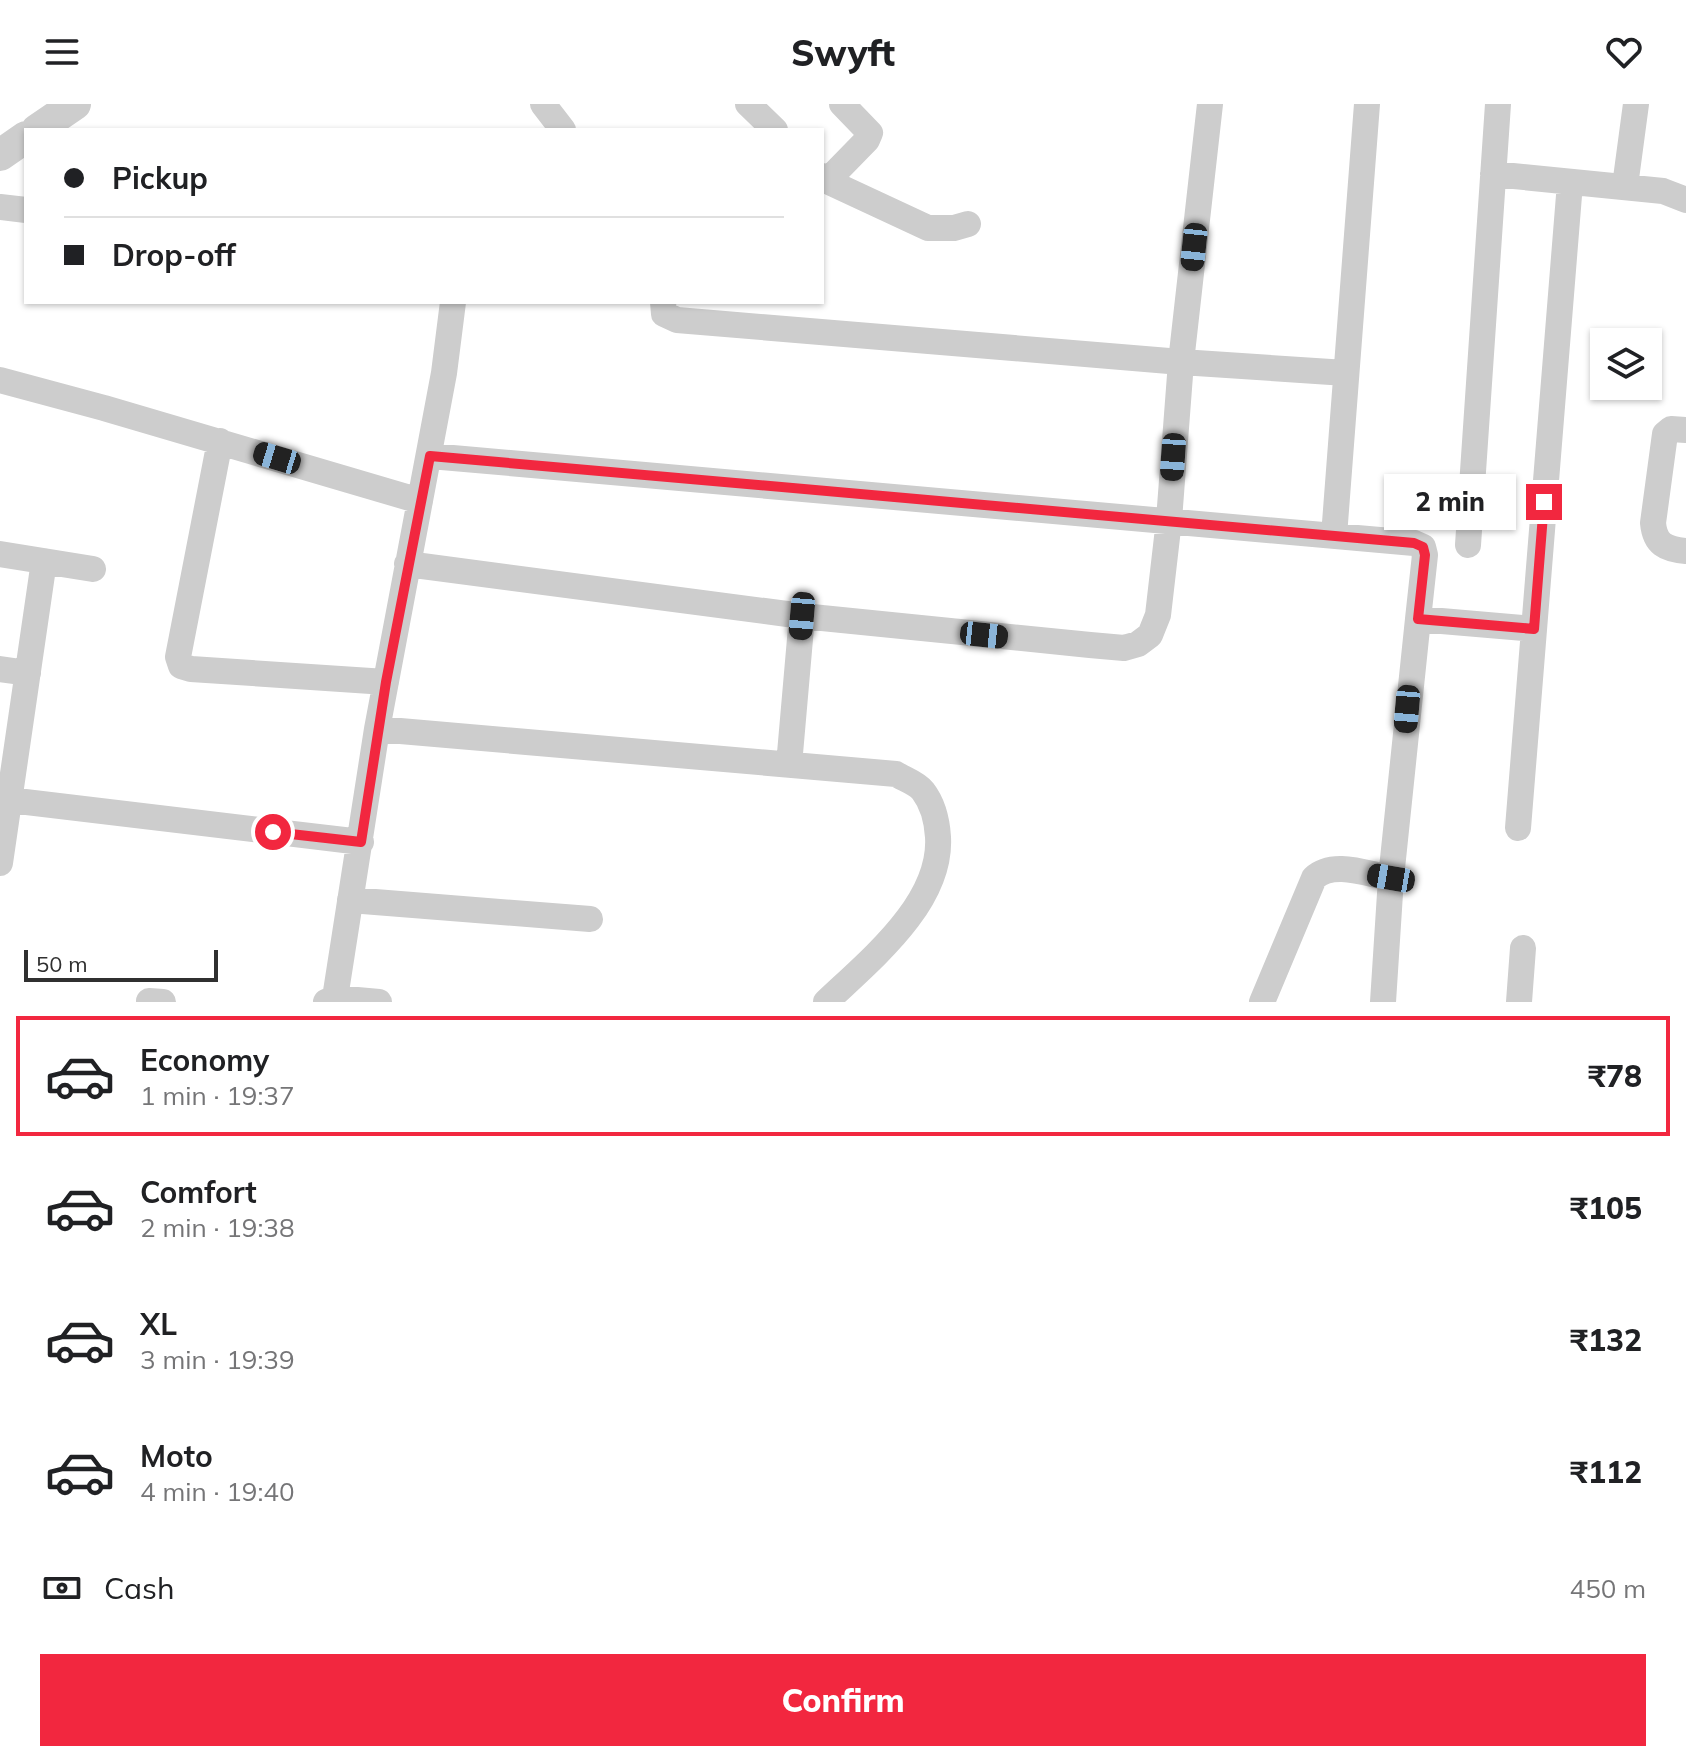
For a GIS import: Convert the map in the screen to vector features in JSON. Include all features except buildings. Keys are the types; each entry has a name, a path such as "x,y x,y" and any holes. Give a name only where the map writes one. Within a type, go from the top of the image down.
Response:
{"street":[{"path":"40,128 75,104"},
{"path":"543,104 561,128"},
{"path":"748,104 773,128"},
{"path":"842,104 870,133 867,140 824,178 928,228 954,228 968,224"},
{"path":"407,564 802,616 1124,648 1138,644 1150,635 1158,615 1181,362 1210,104"},
{"path":"1334,536 1367,104"},
{"path":"1468,545 1498,104"},
{"path":"1625,186 1636,104"},
{"path":"0,155 24,138"},
{"path":"1493,174 1663,191 1686,200"},
{"path":"1518,828 1570,183"},
{"path":"0,207 24,210"},
{"path":"379,1002 330,1000 361,842 377,729 407,564 430,456 453,304"},
{"path":"663,304 664,314 677,320 1346,373"},
{"path":"0,380 420,501"},
{"path":"1686,430 1671,429 1665,434 1653,523 1654,536 1659,544 1668,549 1686,551"},
{"path":"220,441 178,657 181,666 386,682"},
{"path":"430,456 1169,520 1414,543 1423,547 1391,878 1383,1002"},
{"path":"0,554 93,569"},
{"path":"0,863 5,799 44,561"},
{"path":"789,765 802,616"},
{"path":"1418,619 1534,629"},
{"path":"0,669 28,673"},
{"path":"377,729 896,774 922,789 937,818 939,855 926,892 882,948 826,1002"},
{"path":"5,799 361,842"},
{"path":"1262,1002 1314,878 1323,870 1339,869 1391,878"},
{"path":"350,900 590,919"},
{"path":"1519,1002 1523,948"},
{"path":"149,1001 163,1002"}],"route":[{"path":"273,832 361,842 377,729 430,456 1414,543 1423,547 1425,555 1418,619 1534,629 1544,502"}]}
